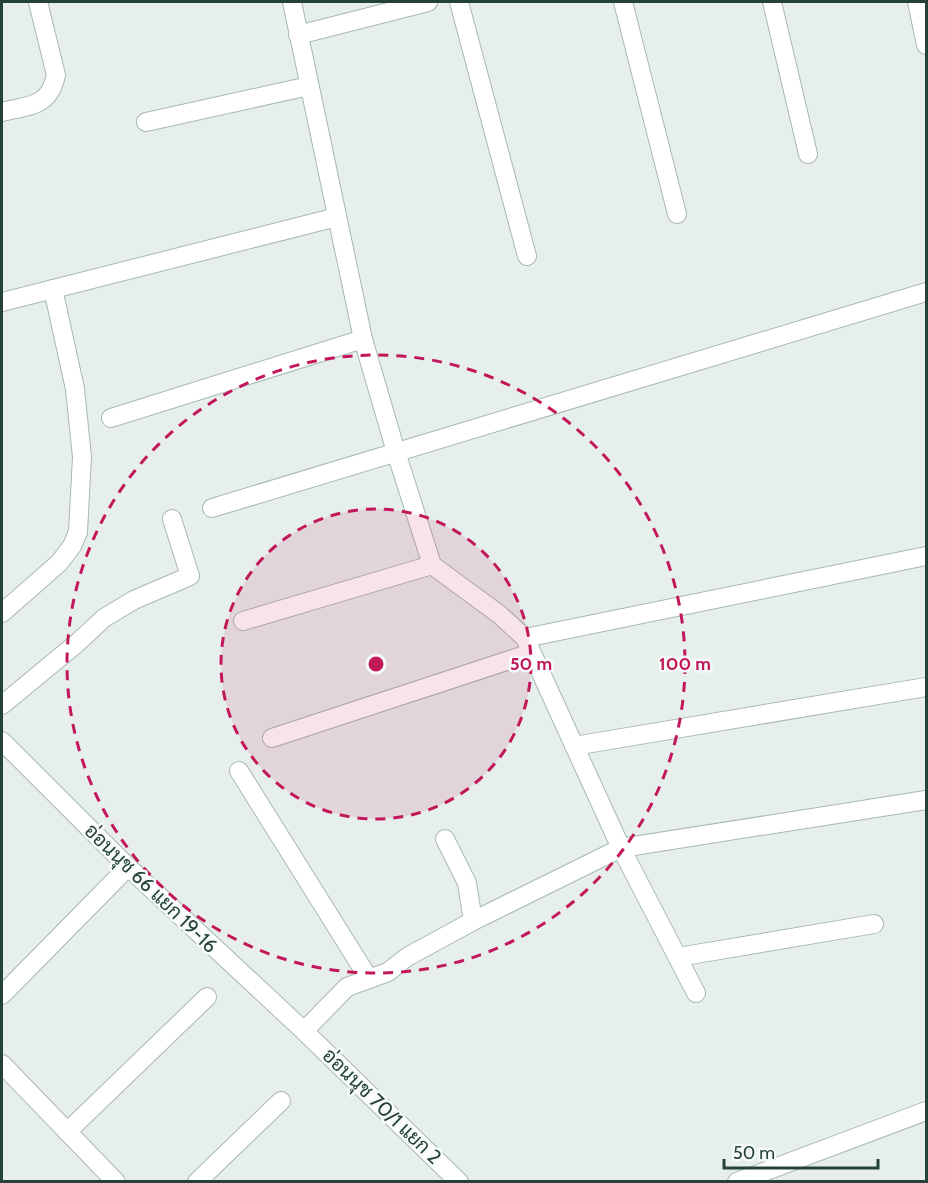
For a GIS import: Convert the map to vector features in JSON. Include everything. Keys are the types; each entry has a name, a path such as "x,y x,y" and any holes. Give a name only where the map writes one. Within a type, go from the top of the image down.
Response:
{"street":[{"path":"2,112 36,104 47,97 53,87 56,75 38,2"},
{"path":"292,2 363,339 432,565 500,615 528,646 621,848 696,993"},
{"path":"298,35 428,2"},
{"path":"459,2 526,256"},
{"path":"623,2 677,214"},
{"path":"772,2 808,154"},
{"path":"916,2 927,45"},
{"path":"146,122 309,86"},
{"path":"2,302 337,217"},
{"path":"2,613 59,563 72,546 78,532 82,457 75,389 53,289"},
{"path":"212,508 927,292"},
{"path":"111,418 363,339"},
{"path":"2,705 104,618 134,600 190,576 172,519"},
{"path":"272,738 528,646 927,556"},
{"path":"243,621 432,565"},
{"path":"574,746 927,687"},
{"name":"อ่อนนุช 66 แยก 19-16","path":"2,741 128,867 304,1031"},
{"path":"239,771 369,979"},
{"path":"304,1031 347,987 388,972 407,957 474,921 621,848 927,800"},
{"path":"445,839 467,883 474,921"},
{"path":"2,995 128,867"},
{"path":"678,957 874,924"},
{"path":"67,1132 207,997"},
{"name":"อ่อนนุช 70/1 แยก 2","path":"304,1031 459,1182"},
{"path":"2,1064 116,1182"},
{"path":"197,1182 281,1101"},
{"path":"737,1182 927,1111"}]}
